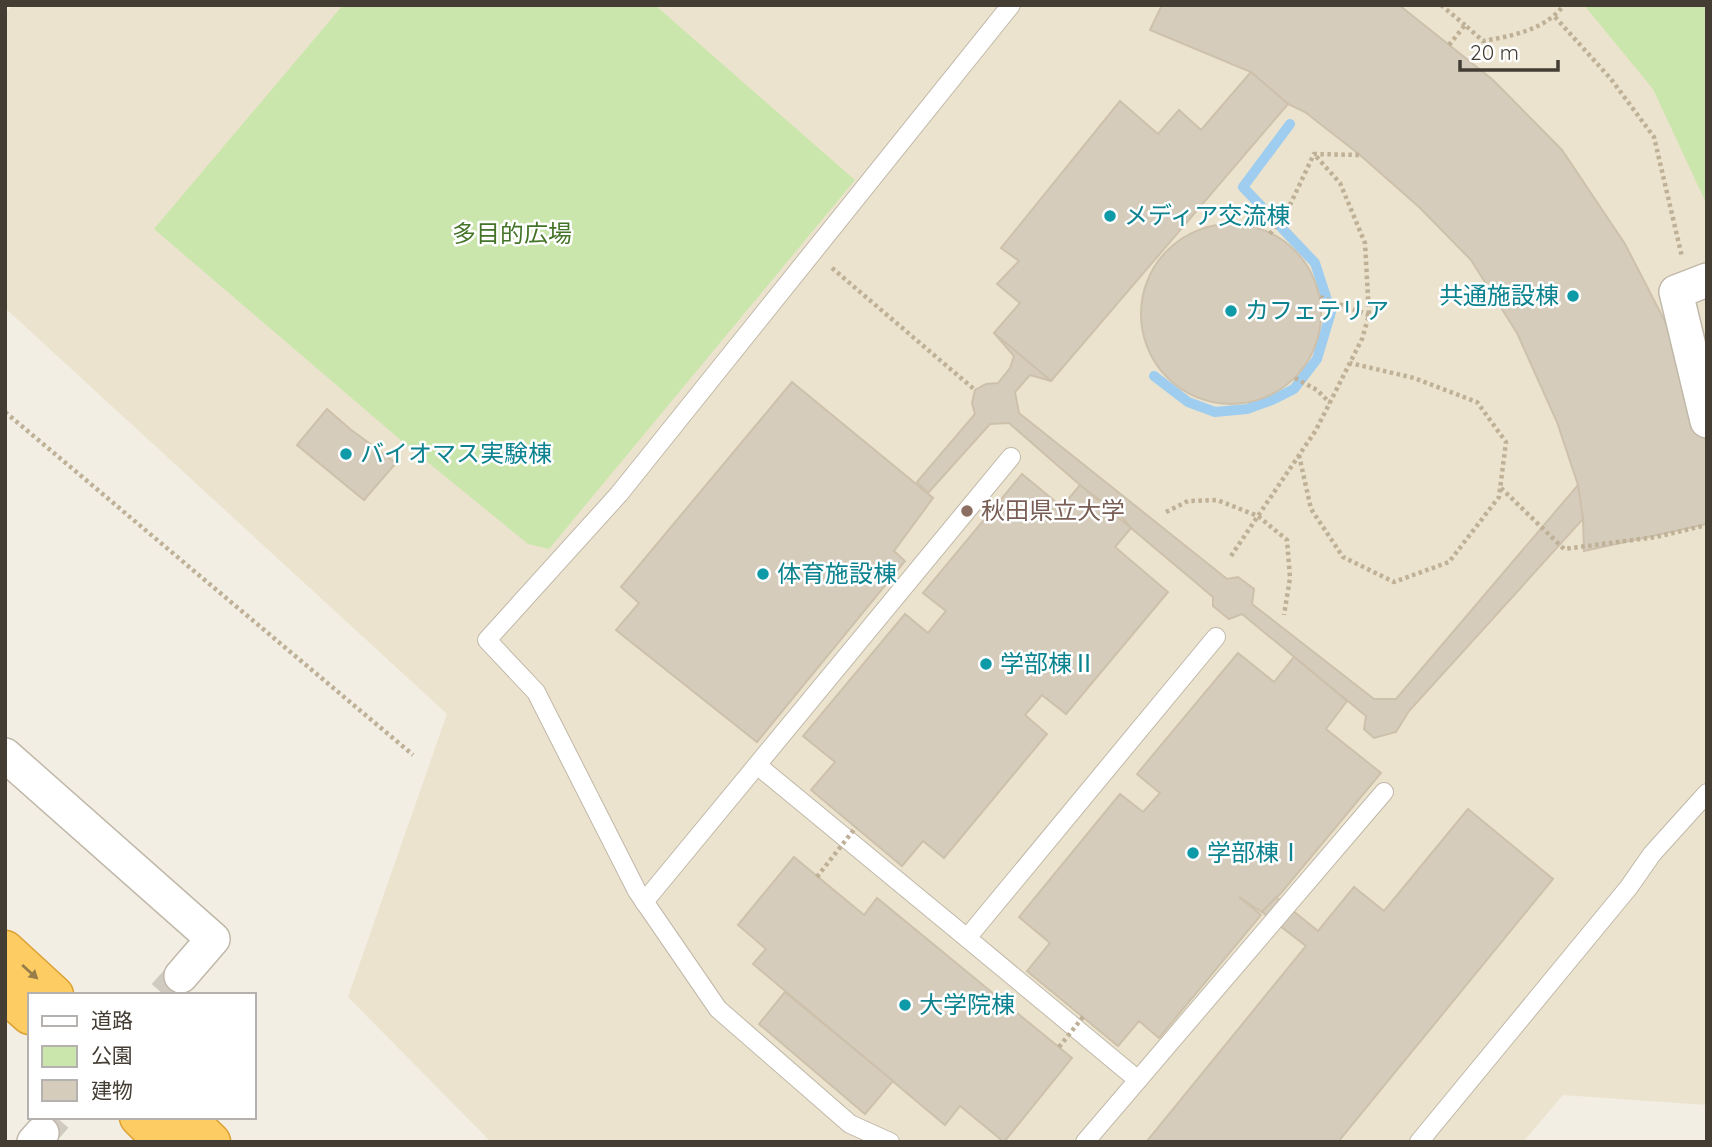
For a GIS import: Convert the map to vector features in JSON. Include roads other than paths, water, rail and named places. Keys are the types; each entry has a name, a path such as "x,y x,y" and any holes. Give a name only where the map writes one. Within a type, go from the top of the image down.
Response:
{"highway":[{"path":"5,950 52,993"},
{"path":"5,993 28,1013"},
{"path":"141,1119 164,1142"},
{"path":"187,1119 211,1142"}],"street":[{"path":"1698,283 1676,292 1704,399"},
{"path":"5,755 214,939 181,976"}],"lane":[{"path":"890,1142 850,1124 719,1009 644,902 536,692 487,640 619,494 1011,5"},
{"path":"644,902 1011,457"},
{"path":"967,937 1216,637"},
{"path":"757,765 1138,1080"},
{"path":"1085,1142 1384,792"},
{"path":"1419,1142 1629,887 1652,855 1707,793"}],"waterway":[{"path":"1154,376 1188,402 1215,412 1247,409 1294,389 1317,359 1331,312 1315,263 1243,187 1290,124"}],"tunnel":[{"path":"166,993 181,976"},
{"path":"42,1133 54,1119"}],"place":[{"name":"メディア交流棟","path":"1110,216"},
{"name":"共通施設棟","path":"1573,296"},
{"name":"カフェテリア","path":"1231,311"},
{"name":"バイオマス実験棟","path":"346,454"},
{"name":"秋田県立大学","path":"967,511"},
{"name":"体育施設棟","path":"763,574"},
{"name":"学部棟Ⅱ","path":"986,664"},
{"name":"学部棟Ⅰ","path":"1193,853"},
{"name":"大学院棟","path":"905,1005"}],"park label":[{"name":"多目的広場","path":"512,234"}]}
